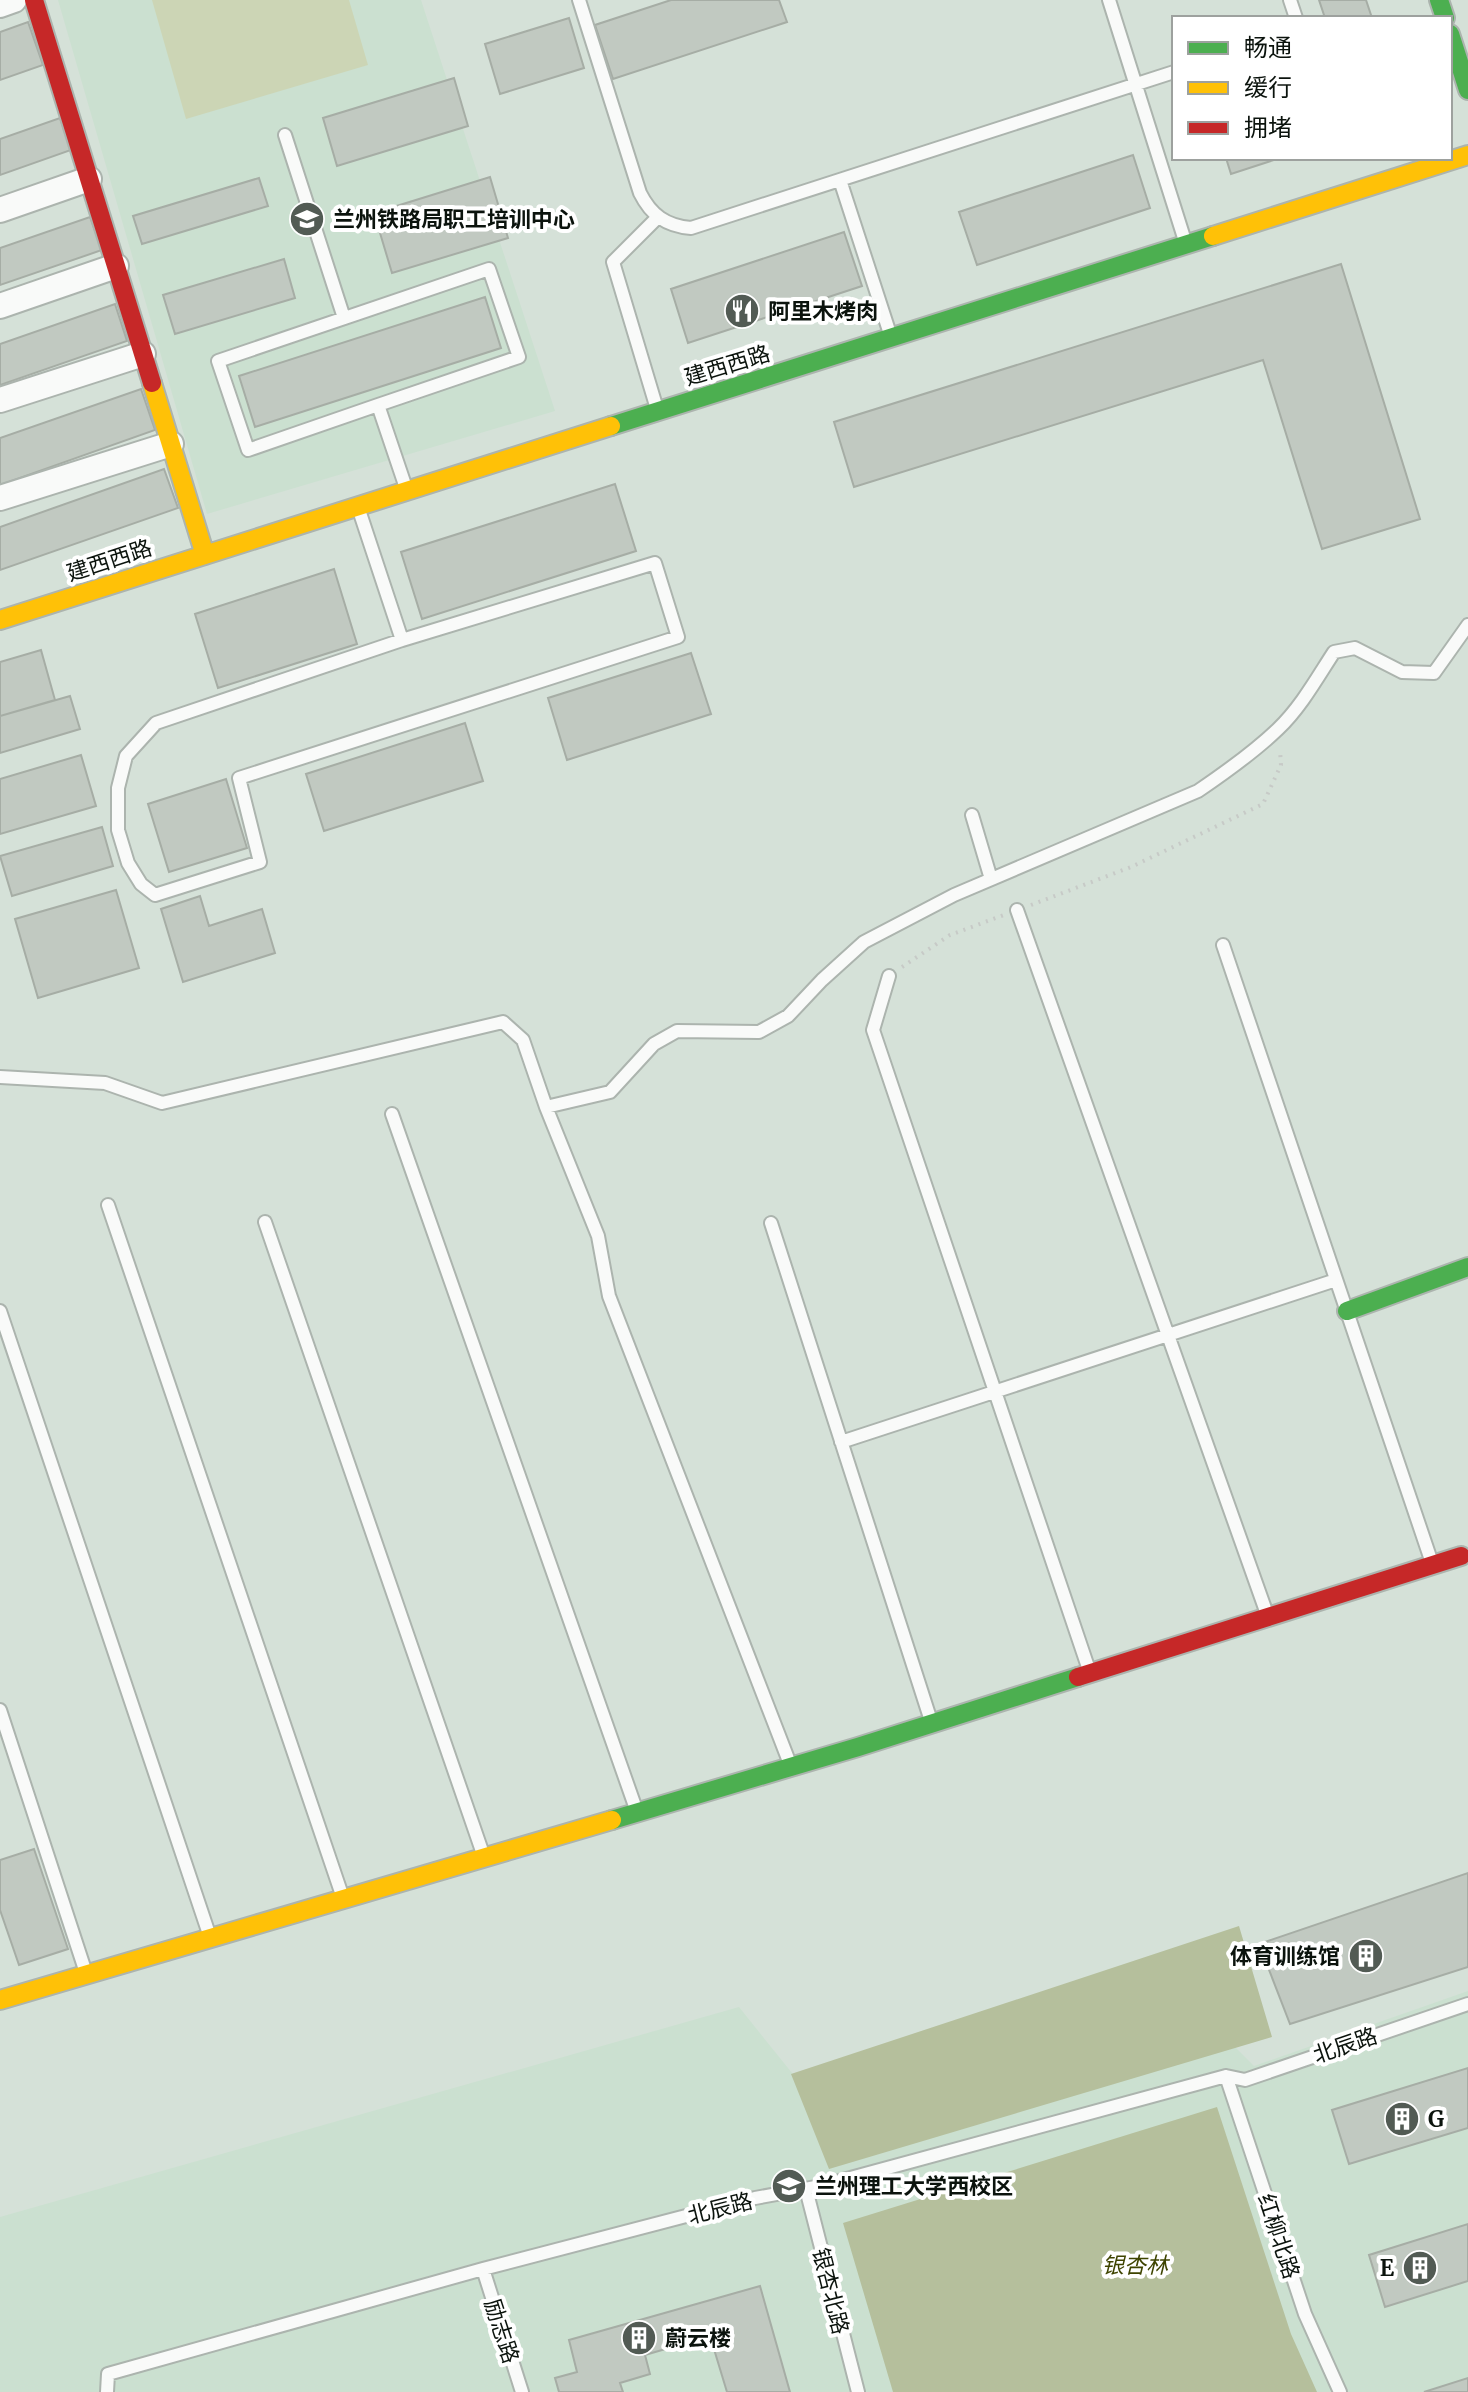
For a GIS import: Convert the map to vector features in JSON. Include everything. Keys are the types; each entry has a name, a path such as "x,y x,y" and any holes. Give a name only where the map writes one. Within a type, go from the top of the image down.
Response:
{"street":[{"path":"0,5 14,0"},
{"path":"34,0 205,555"},
{"path":"1452,40 1468,90"},
{"name":"建西西路","path":"0,620 1468,155"},
{"path":"0,210 89,179"},
{"path":"0,306 116,266"},
{"path":"0,400 143,354"},
{"path":"0,498 171,444"},
{"path":"1347,1311 1468,1267"},
{"path":"0,2000 791,1767 1461,1556"}],"lane":[{"path":"579,0 640,193 658,217 678,227 691,228 1172,73"},
{"path":"1109,0 1186,244"},
{"path":"285,135 344,318"},
{"path":"840,180 891,338"},
{"path":"658,217 613,262 658,412"},
{"path":"489,269 519,357 378,405 248,450 218,361 489,269"},
{"path":"378,405 407,491"},
{"path":"358,507 402,640"},
{"path":"655,563 678,637 239,778 260,862 155,895 141,884 128,863 118,830 118,788 126,756 156,723 402,640 655,563"},
{"path":"546,1107 610,1092 654,1044 677,1031 759,1032 788,1016 864,942 954,895 1198,791 1232,768 1279,728 1310,690 1334,652 1355,648 1402,672 1434,673 1468,625"},
{"path":"972,815 991,879"},
{"path":"1017,910 1268,1617"},
{"path":"1223,945 1433,1565"},
{"path":"889,976 873,1030 1090,1673"},
{"path":"0,1077 105,1083 162,1103 503,1022 523,1040 546,1107 598,1236 609,1296 791,1767"},
{"path":"392,1114 637,1812"},
{"path":"108,1205 343,1898"},
{"path":"265,1222 484,1857"},
{"path":"771,1223 932,1724"},
{"path":"841,1442 1336,1280"},
{"path":"0,1311 210,1937"},
{"path":"0,1710 86,1973"},
{"name":"北辰路","path":"107,2392 108,2374 483,2269 755,2198 806,2189 1226,2076 1245,2080 1468,2004"},
{"name":"红柳北路","path":"1226,2076 1305,2314 1340,2392"},
{"name":"银杏北路","path":"806,2189 858,2392"},
{"name":"励志路","path":"483,2269 522,2392"}],"path":[{"path":"889,976 950,935 1131,867 1263,804 1281,765 1279,728"}],"shaded area":[{"name":"兰州铁路局职工培训中心","path":"58,0 421,0 555,411 207,514"},
{"path":"152,0 349,0 368,65 186,119"},
{"name":"兰州理工大学西校区","path":"1468,1991 1468,2392 0,2392 0,2217 739,2007 792,2073 841,2154 1230,2042 1254,2066"}],"green space":[{"path":"1239,1926 1272,2037 829,2169 791,2074"},
{"name":"银杏林","path":"1217,2107 1291,2334 1317,2392 893,2392 843,2223"}],"building":[{"path":"671,0 779,0 787,22 613,79 595,25"},
{"path":"1319,0 1366,0 1371,16 1324,16"},
{"path":"569,18 584,68 500,94 485,44"},
{"path":"28,22 43,65 0,80 0,32"},
{"path":"454,78 468,126 337,166 323,118"},
{"path":"60,118 71,150 0,175 0,139"},
{"path":"1133,155 1150,208 977,265 959,212"},
{"path":"1227,160 1274,160 1231,174"},
{"path":"490,177 508,238 392,273 374,213"},
{"path":"259,178 268,206 142,244 133,216"},
{"path":"90,217 102,250 0,285 0,248"},
{"path":"844,232 862,286 688,343 671,289"},
{"path":"284,259 295,298 175,334 163,295"},
{"path":"1341,264 1420,519 1322,549 1263,360 854,487 834,422"},
{"path":"485,297 501,348 255,427 239,376"},
{"path":"115,304 127,341 0,385 0,344"},
{"path":"141,389 155,430 0,485 0,438"},
{"path":"164,469 178,508 0,570 0,527"},
{"path":"615,484 636,551 422,619 401,552"},
{"path":"334,569 357,644 218,688 195,614"},
{"path":"41,650 55,700 0,716 0,662"},
{"path":"691,653 711,714 567,760 548,698"},
{"path":"70,696 80,729 0,753 0,716"},
{"path":"465,723 483,781 324,831 306,774"},
{"path":"81,755 96,806 0,834 0,779"},
{"path":"226,779 247,848 169,872 148,804"},
{"path":"102,827 113,866 12,896 0,856"},
{"path":"116,890 139,968 38,998 15,919"},
{"path":"200,896 209,926 262,909 275,953 183,982 161,909"},
{"path":"34,1849 68,1949 19,1965 0,1910 0,1860"},
{"name":"体育训练馆","path":"1468,1873 1468,1967 1290,2024 1259,1944"},
{"name":"G","path":"1468,2068 1468,2128 1349,2164 1332,2110"},
{"name":"E","path":"1468,2224 1468,2281 1385,2307 1369,2255"},
{"name":"蔚云楼","path":"760,2286 790,2392 727,2392 710,2336 645,2355 650,2374 620,2383 623,2392 559,2392 555,2378 577,2372 569,2340"},
{"path":"1468,2378 1468,2392 1424,2392"}],"traffic: fast":[{"path":"1439,0 1444,16"},
{"path":"1452,40 1468,90"},
{"path":"611,426 1213,236"},
{"path":"1347,1311 1468,1267"},
{"path":"612,1820 1078,1677"}],"traffic: slow":[{"path":"1213,236 1468,155"},
{"path":"152,383 205,555"},
{"path":"0,620 611,426"},
{"path":"0,2000 612,1820"}],"traffic: jam":[{"path":"34,0 152,383"},
{"path":"1078,1677 1461,1556"}],"place":[{"name":"兰州铁路局职工培训中心","path":"307,219"},
{"name":"阿里木烤肉","path":"742,311"},
{"name":"体育训练馆","path":"1366,1956"},
{"name":"G","path":"1402,2119"},
{"name":"兰州理工大学西校区","path":"789,2186"},
{"name":"E","path":"1420,2268"},
{"name":"蔚云楼","path":"639,2338"}]}
